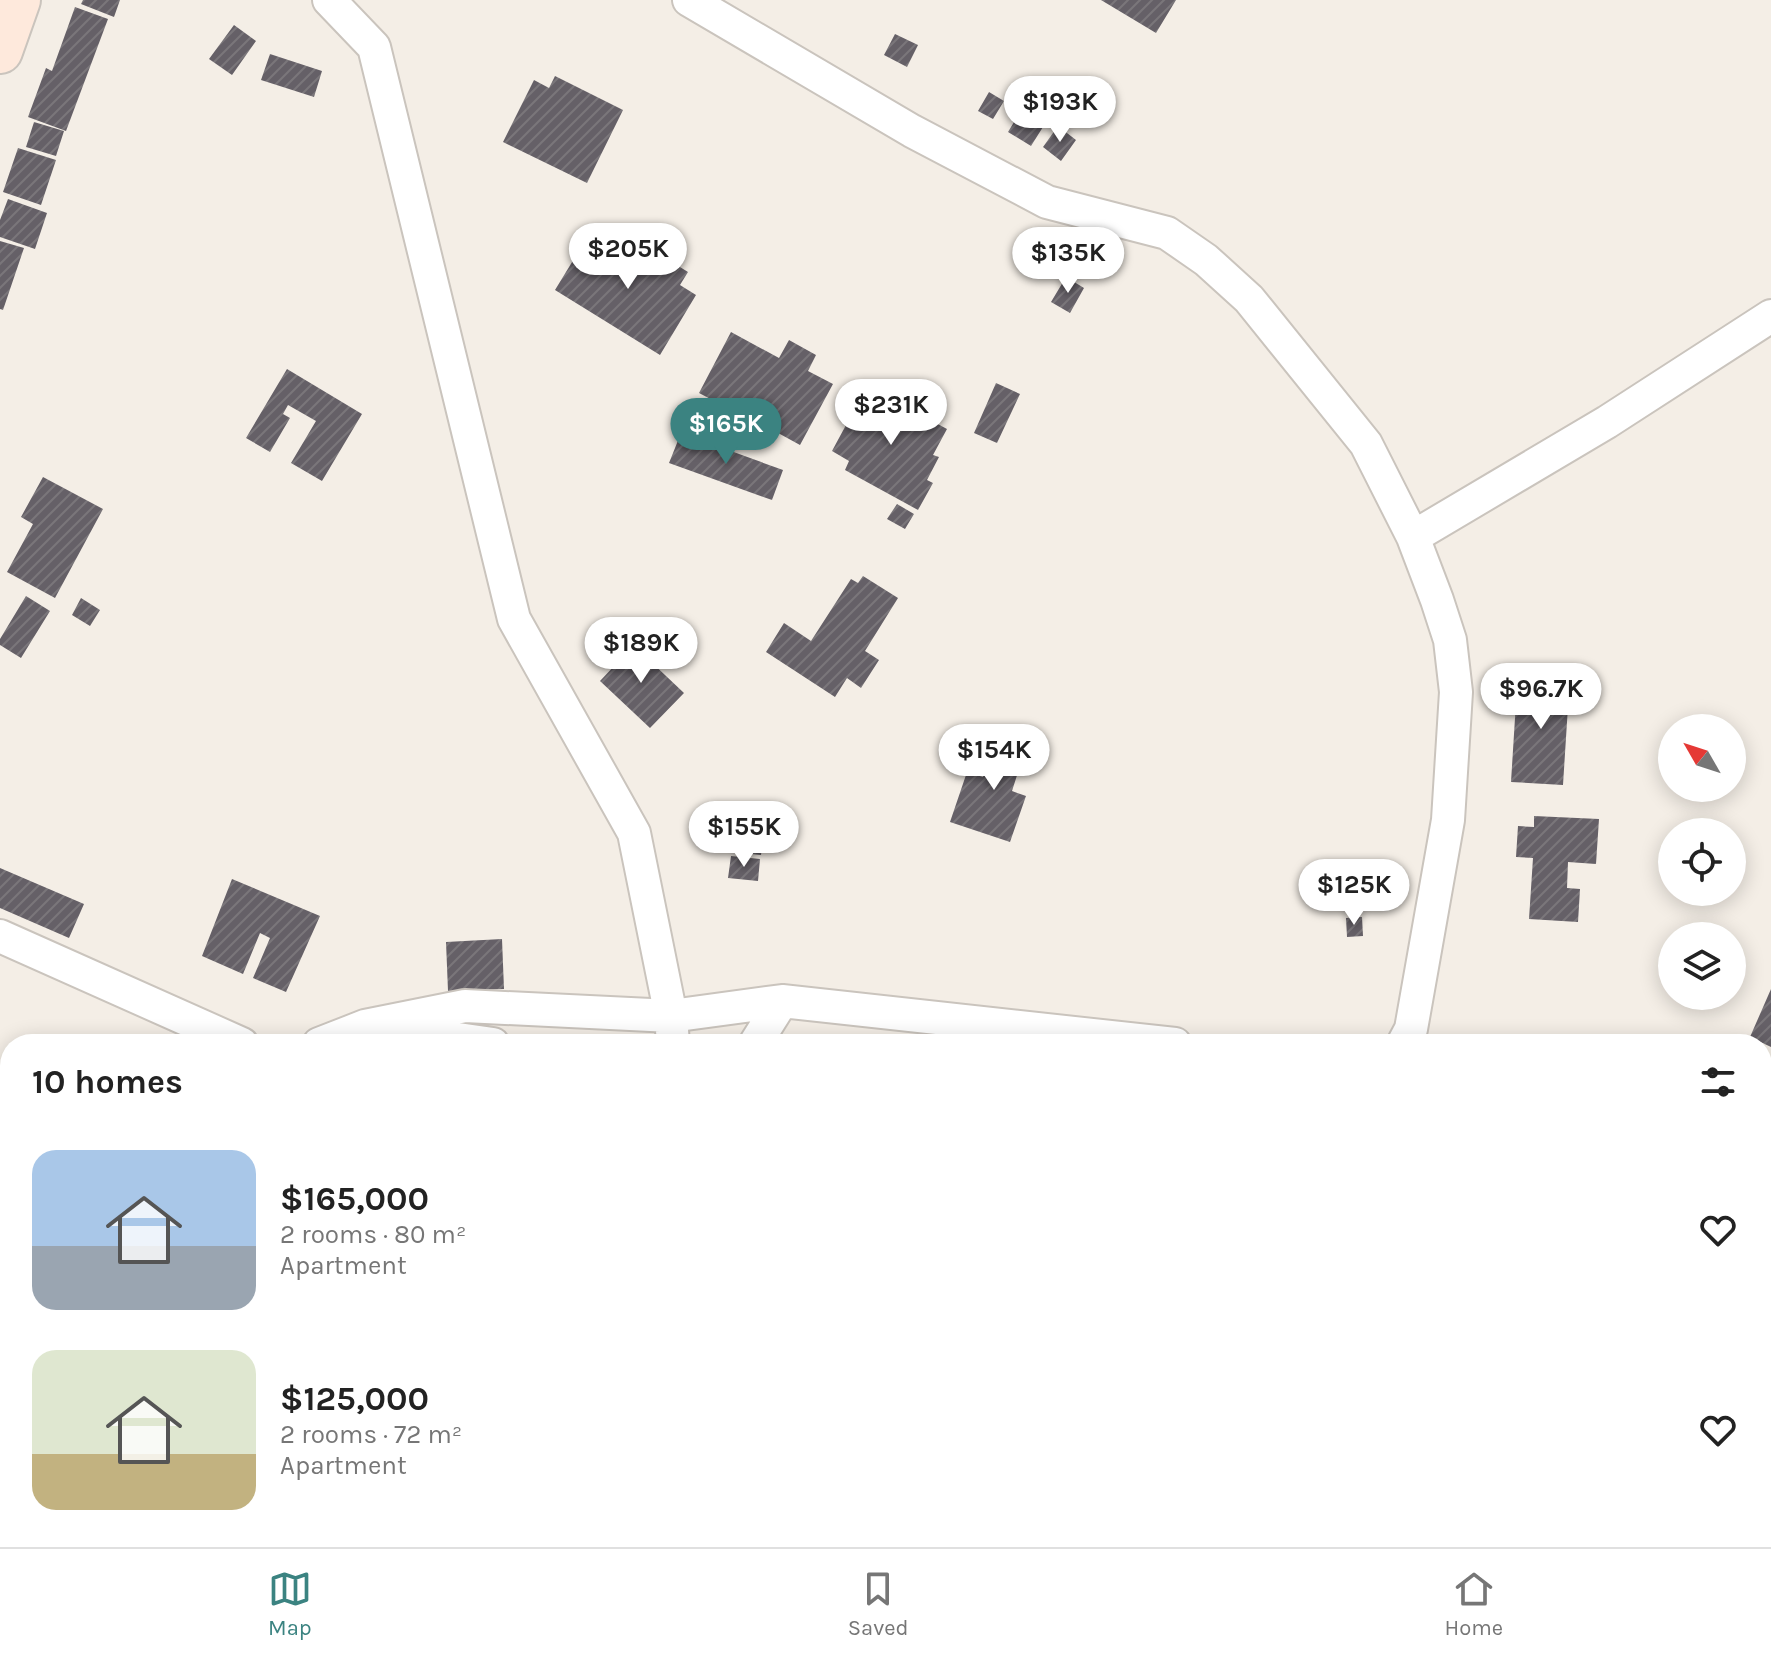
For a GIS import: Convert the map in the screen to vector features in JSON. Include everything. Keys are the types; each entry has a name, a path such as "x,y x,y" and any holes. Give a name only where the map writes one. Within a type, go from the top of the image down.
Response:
{"main road":[{"path":"0,51 18,0"}],"street":[{"path":"329,0 374,47 514,619 634,833 672,1030"},
{"path":"689,0 912,131 1047,202 1167,233 1206,260 1249,299 1366,444 1413,537 1450,640 1456,692 1448,820 1408,1034"},
{"path":"1413,537 1607,422 1771,316"},
{"path":"0,936 220,1034"},
{"path":"761,1034 782,1001"},
{"path":"345,1034 365,1026 465,1006 672,1030 782,1001 1084,1034"},
{"path":"365,1026 422,1034"}],"building":[{"path":"83,0 120,0 114,17 81,4"},
{"path":"1101,0 1176,0 1156,33"},
{"path":"75,7 108,19 66,131 28,117 46,68 52,71"},
{"path":"234,25 256,41 232,75 209,59"},
{"path":"895,34 918,45 907,67 884,55"},
{"path":"270,54 322,71 314,97 261,80"},
{"path":"555,76 623,110 587,183 503,142 534,80 549,88"},
{"path":"989,92 1004,101 993,119 978,111"},
{"path":"1025,104 1048,119 1031,146 1008,132"},
{"path":"34,122 64,131 56,156 26,147"},
{"path":"1058,126 1076,140 1061,161 1043,147"},
{"path":"18,148 56,160 41,205 3,192"},
{"path":"8,199 47,213 35,249 0,237 0,220"},
{"path":"591,231 650,267 659,254 688,272 680,285 696,295 660,355 555,290"},
{"path":"0,241 24,248 3,310 0,309"},
{"path":"1066,277 1084,288 1070,313 1051,302"},
{"path":"731,332 779,358 789,340 816,355 808,371 833,384 800,445 769,428 774,420 746,405 741,415 699,393"},
{"path":"287,369 362,414 322,481 291,463 316,421 288,405 283,414 290,418 270,452 246,438"},
{"path":"996,383 1020,394 997,443 974,433"},
{"path":"867,386 947,429 933,455 939,457 927,480 933,483 918,510 845,470 849,461 832,451"},
{"path":"681,433 783,470 772,500 669,463"},
{"path":"43,477 103,509 55,598 7,572 33,524 21,517"},
{"path":"897,504 914,514 905,529 887,519"},
{"path":"863,576 898,598 865,651 879,660 861,688 847,678 835,697 766,652 784,623 811,641 851,579 858,583"},
{"path":"26,596 50,611 21,658 0,645 0,639"},
{"path":"81,598 100,610 90,626 72,615"},
{"path":"628,640 684,693 650,728 600,681 616,664 610,658"},
{"path":"1537,673 1570,675 1563,785 1511,782 1517,686 1536,687"},
{"path":"998,731 1028,741 1012,791 1026,796 1010,842 950,822 967,772 983,777"},
{"path":"1534,816 1599,819 1596,864 1568,862 1567,888 1580,889 1578,922 1529,919 1533,858 1516,857 1518,826 1534,827"},
{"path":"724,828 764,832 761,855 721,851"},
{"path":"731,856 760,859 758,881 728,878"},
{"path":"0,868 84,904 69,938 0,908"},
{"path":"232,879 320,916 286,992 253,978 270,938 260,933 243,974 202,956"},
{"path":"1362,917 1363,936 1347,937 1346,918"},
{"path":"502,939 504,989 448,991 446,942"},
{"path":"1771,989 1771,1034 1751,1034"}]}
